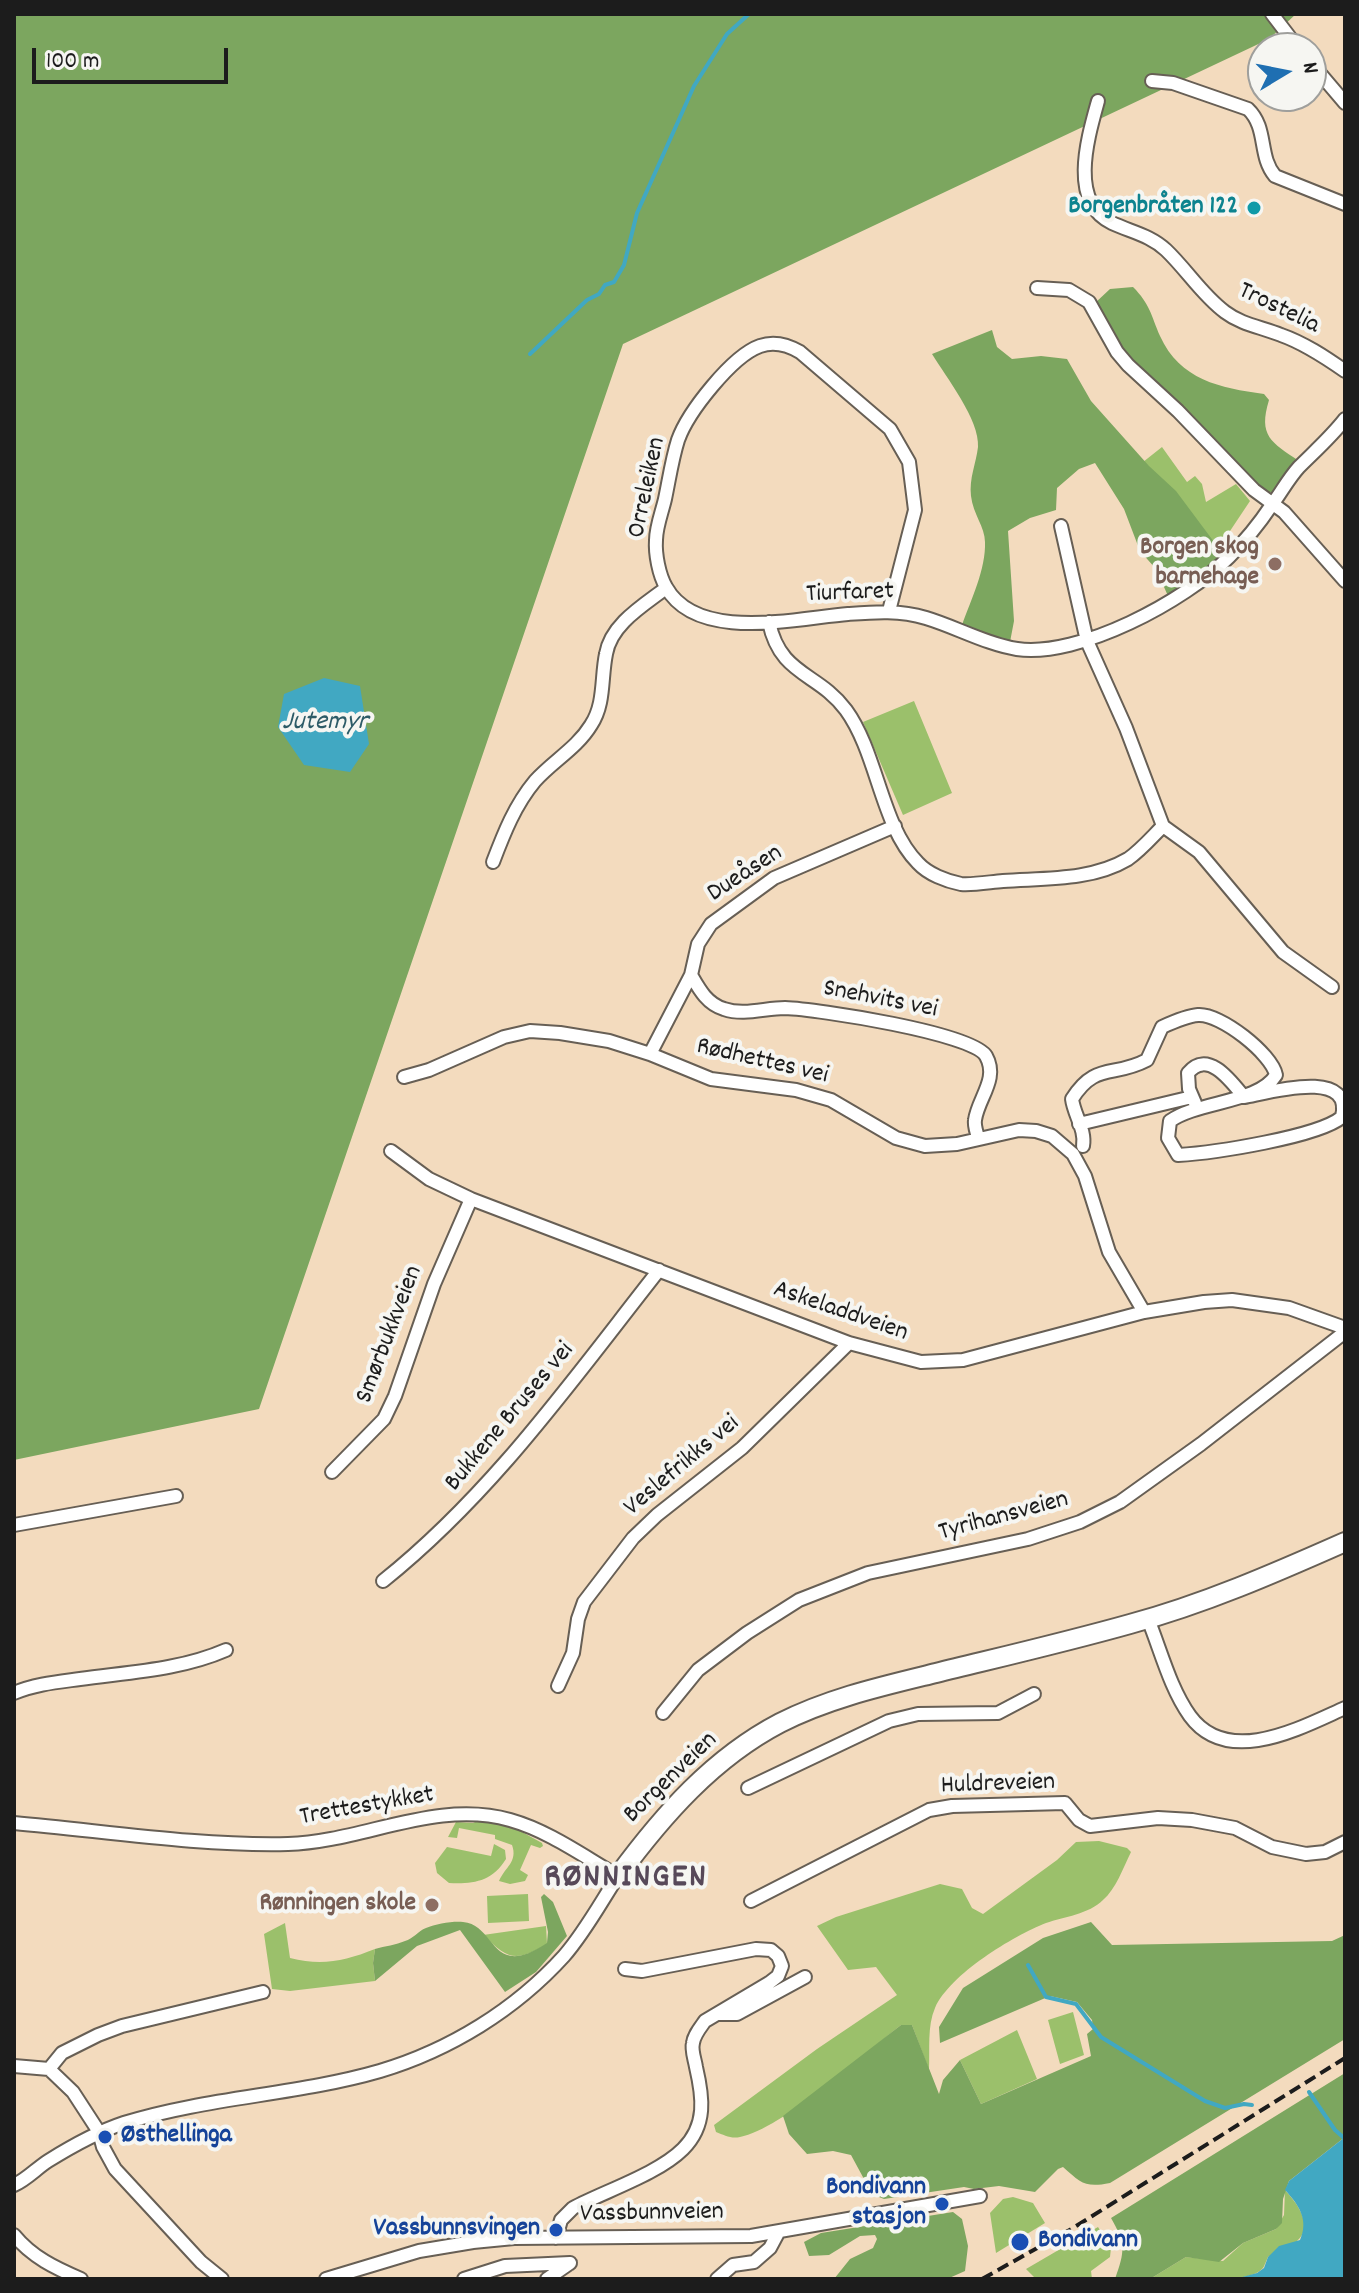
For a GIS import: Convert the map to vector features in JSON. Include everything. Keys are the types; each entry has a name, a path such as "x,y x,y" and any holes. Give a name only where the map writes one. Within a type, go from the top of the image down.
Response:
{"street":[{"path":"1272,14 1286,32"},
{"path":"1152,81 1173,83 1248,109 1257,118 1268,168 1275,176 1345,204"},
{"path":"1327,82 1345,103"},
{"name":"Trostelia","path":"1098,101 1089,133 1085,174 1086,193 1094,210 1110,223 1145,235 1165,249 1226,313 1252,327 1294,341 1345,371"},
{"path":"1037,288 1069,290 1089,302 1123,359 1178,411 1233,470 1284,512 1345,581"},
{"name":"Orreleiken","path":"666,588 658,564 656,540 679,438 697,405 719,378 751,350 763,344 788,345 890,429 902,445 909,462 915,510 889,611"},
{"name":"Tiurfaret","path":"666,588 684,605 722,622 749,624 889,611 924,617 1013,648 1050,650 1087,641 1150,612 1196,585 1228,558 1272,505 1283,486 1345,419"},
{"path":"1061,526 1087,641 1126,728 1163,826 1199,852 1283,952 1332,987"},
{"path":"493,862 503,835 526,794 593,724 600,708 606,651 614,633 632,614 666,588"},
{"path":"769,622 773,642 787,663 829,692 845,708 864,741 904,845 918,863 944,879 963,884 1078,876 1127,860 1163,826"},
{"name":"Dueåsen","path":"650,1054 691,975 698,944 711,924 787,871 895,826"},
{"name":"Snehvits vei","path":"691,975 704,997 722,1009 744,1012 781,1008 822,1010 953,1038 976,1046 986,1054 990,1067 989,1084 974,1123 978,1138"},
{"path":"1083,1146 1085,1138 1074,1115 1072,1099 1082,1082 1095,1075 1147,1060 1162,1027 1197,1015 1220,1019 1270,1059 1276,1075 1273,1081 1244,1097"},
{"name":"Rødhettes vei","path":"404,1077 429,1070 504,1037 530,1031 609,1041 711,1079 796,1090 831,1100 896,1138 925,1146 957,1144 1019,1130 1052,1136 1073,1154 1085,1176 1109,1252 1144,1312"},
{"path":"1195,1102 1188,1073 1202,1064 1215,1066 1244,1097"},
{"path":"1079,1124 1195,1102 1313,1085 1337,1093 1344,1109 1342,1117 1322,1128 1178,1155 1168,1138 1170,1121 1195,1102"},
{"name":"Askeladdveien","path":"391,1151 429,1179 471,1199 849,1343 921,1362 944,1363 983,1355 1144,1312 1204,1302 1232,1300 1289,1308 1345,1330"},
{"name":"Smørbukkveien","path":"332,1472 369,1436 390,1407 434,1284 471,1199"},
{"name":"Bukkene Bruses vei","path":"383,1581 424,1548 477,1497 659,1270"},
{"name":"Tyrihansveien","path":"663,1713 698,1670 747,1633 799,1600 868,1573 1028,1539 1080,1522 1120,1502 1201,1444 1345,1330"},
{"name":"Veslefrikks vei","path":"558,1686 573,1653 584,1602 633,1538 657,1515 742,1448 849,1343"},
{"path":"14,1525 176,1496"},
{"name":"Borgenveien","path":"15,2187 45,2163 99,2132 150,2116 380,2071 436,2050 489,2020 538,1983 575,1942 618,1876 660,1821 707,1774 733,1753 780,1724 852,1695 1148,1619 1268,1575 1345,1542"},
{"path":"1148,1619 1183,1705 1192,1719 1214,1735 1240,1741 1270,1739 1345,1708"},
{"path":"14,1693 26,1687 188,1664 226,1650"},
{"path":"748,1788 889,1721 918,1714 998,1713 1034,1694"},
{"name":"Huldreveien","path":"751,1901 929,1810 952,1806 1065,1803 1079,1820 1090,1826 1158,1818 1192,1820 1235,1828 1272,1847 1306,1854 1325,1852 1345,1842"},
{"name":"Trettestykket","path":"14,1823 220,1843 290,1844 347,1837 422,1818 480,1815 507,1819 542,1832 618,1876"},
{"path":"556,2238 561,2220 573,2208 682,2151 694,2136 702,2115 703,2096 692,2045 705,2021 778,1976 782,1966 771,1950 756,1949 642,1971 625,1969"},
{"path":"716,2014 737,2014 805,1977"},
{"path":"49,2069 73,2045 110,2031 263,1992"},
{"path":"14,2066 49,2069 73,2092 99,2132 115,2169 201,2262 222,2279"},
{"name":"Vassbunnveien","path":"326,2279 419,2251 473,2242 556,2238 690,2238 778,2233 980,2196"},
{"path":"717,2279 733,2265 754,2262 770,2248 778,2233"},
{"path":"14,2235 27,2250 81,2279"},
{"path":"464,2279 505,2266 570,2263 547,2279"}],"green space":[{"path":"14,14 1296,14 1277,32 1247,32 1247,49 623,344 259,1409 14,1460"},
{"path":"1133,287 1147,304 1160,336 1178,363 1217,385 1264,394 1269,400 1265,422 1269,437 1299,461 1272,492 1261,492 1123,354 1095,303 1110,289"},
{"path":"992,330 997,347 1012,359 1041,356 1067,359 1091,401 1149,466 1176,491 1223,554 1211,566 1168,596 1156,569 1140,551 1124,509 1095,463 1079,469 1057,488 1056,510 1030,518 1008,531 1014,621 1010,642 962,625 985,552 984,536 971,496 977,436 961,399 932,354"},
{"path":"1162,447 1187,482 1195,476 1202,484 1206,502 1236,484 1250,501 1230,531 1213,548 1138,466"},
{"path":"914,701 952,793 903,815 863,722"},
{"path":"479,1820 513,1827 542,1843 540,1848 531,1845 520,1870 528,1875 525,1881 510,1884 499,1881 512,1860 513,1851 512,1845 495,1839 495,1835 459,1828 457,1838 448,1837 456,1822 473,1823"},
{"path":"1099,1841 1127,1848 1131,1852 1112,1890 1091,1909 1046,1923 1017,1937 954,1982 932,2015 929,2070 912,2025 901,2025 778,2120 740,2137 716,2132 714,2125 897,1995 876,1967 848,1970 817,1926 940,1884 962,1889 972,1908 983,1914 1057,1860 1076,1842"},
{"path":"494,1844 505,1850 506,1859 488,1877 474,1882 449,1883 437,1873 435,1863 447,1847 491,1856"},
{"path":"528,1894 529,1921 488,1923 487,1896"},
{"path":"544,1894 553,1902 567,1936 536,1972 505,1992 460,1930 417,1946 375,1981 375,1949 411,1939 426,1928 444,1923 474,1925 504,1954 515,1956 528,1953 547,1943 548,1932 541,1897"},
{"path":"1091,1922 1112,1945 1332,1941 1345,1935 1345,2039 1110,2183 1084,2183 1063,2167 1035,2192 999,2186 964,2187 884,2199 864,2191 864,2179 851,2155 833,2151 807,2154 789,2134 783,2116 901,2025 912,2025 939,2094 943,2080 960,2060 981,2104 1091,2056 1087,2034 1093,2029 1092,2020 1077,2002 1050,1996 940,2043 939,2027 963,1988 1043,1938"},
{"path":"285,1923 290,1958 333,1961 375,1949 375,1981 290,1991 272,1989 264,1934"},
{"path":"546,1926 547,1944 519,1956 499,1949 483,1935"},
{"path":"1073,2012 1084,2055 1060,2064 1048,2020"},
{"path":"1017,2030 1037,2079 981,2104 960,2060"},
{"path":"1345,2073 1345,2137 1289,2181 1283,2199 1282,2223 1276,2229 1243,2243 1219,2262 1186,2257 1150,2279 1115,2279 1122,2248 1111,2218"},
{"path":"1285,2190 1302,2214 1302,2235 1290,2246 1268,2257 1263,2268 1255,2274 1227,2279 1150,2279 1186,2257 1223,2261 1243,2243 1276,2229 1284,2215"},
{"path":"1013,2197 1033,2203 1045,2223 996,2253 990,2213 1003,2199"},
{"path":"953,2212 962,2219 968,2246 965,2271 947,2279 834,2279 850,2259 873,2248 877,2239 875,2235 860,2236 829,2255 809,2256 804,2242 821,2233"},
{"path":"1098,2227 1111,2248 1110,2257 1091,2271 1092,2279 1036,2279 1026,2269"}],"water":[{"name":"Jutemyr","path":"324,678 360,686 369,744 350,772 304,765 278,727 284,694"},
{"path":"1345,2137 1345,2279 1235,2279 1257,2273 1279,2246 1300,2240 1303,2219 1295,2201 1285,2190 1289,2181"}],"waterway":[{"path":"530,354 587,300 599,294 605,285 614,282 624,265 637,213 694,86 727,34 749,14"},
{"path":"1028,1965 1046,1997 1076,2004 1101,2037 1205,2101 1225,2108 1252,2105"},
{"path":"1309,2092 1344,2138"}],"railway":[{"path":"982,2279 1073,2228 1345,2058"}],"place":[{"name":"Borgenbråten 122","path":"1254,208"},
{"name":"Borgen skog barnehage","path":"1275,564"},
{"name":"Rønningen skole","path":"432,1905"},
{"name":"Østhellinga","path":"105,2137"},
{"name":"Bondivann stasjon","path":"942,2204"},
{"name":"Vassbunnsvingen","path":"556,2230"},
{"name":"Bondivann","path":"1020,2242"}],"district":[{"name":"RØNNINGEN","path":"626,1880"}]}
